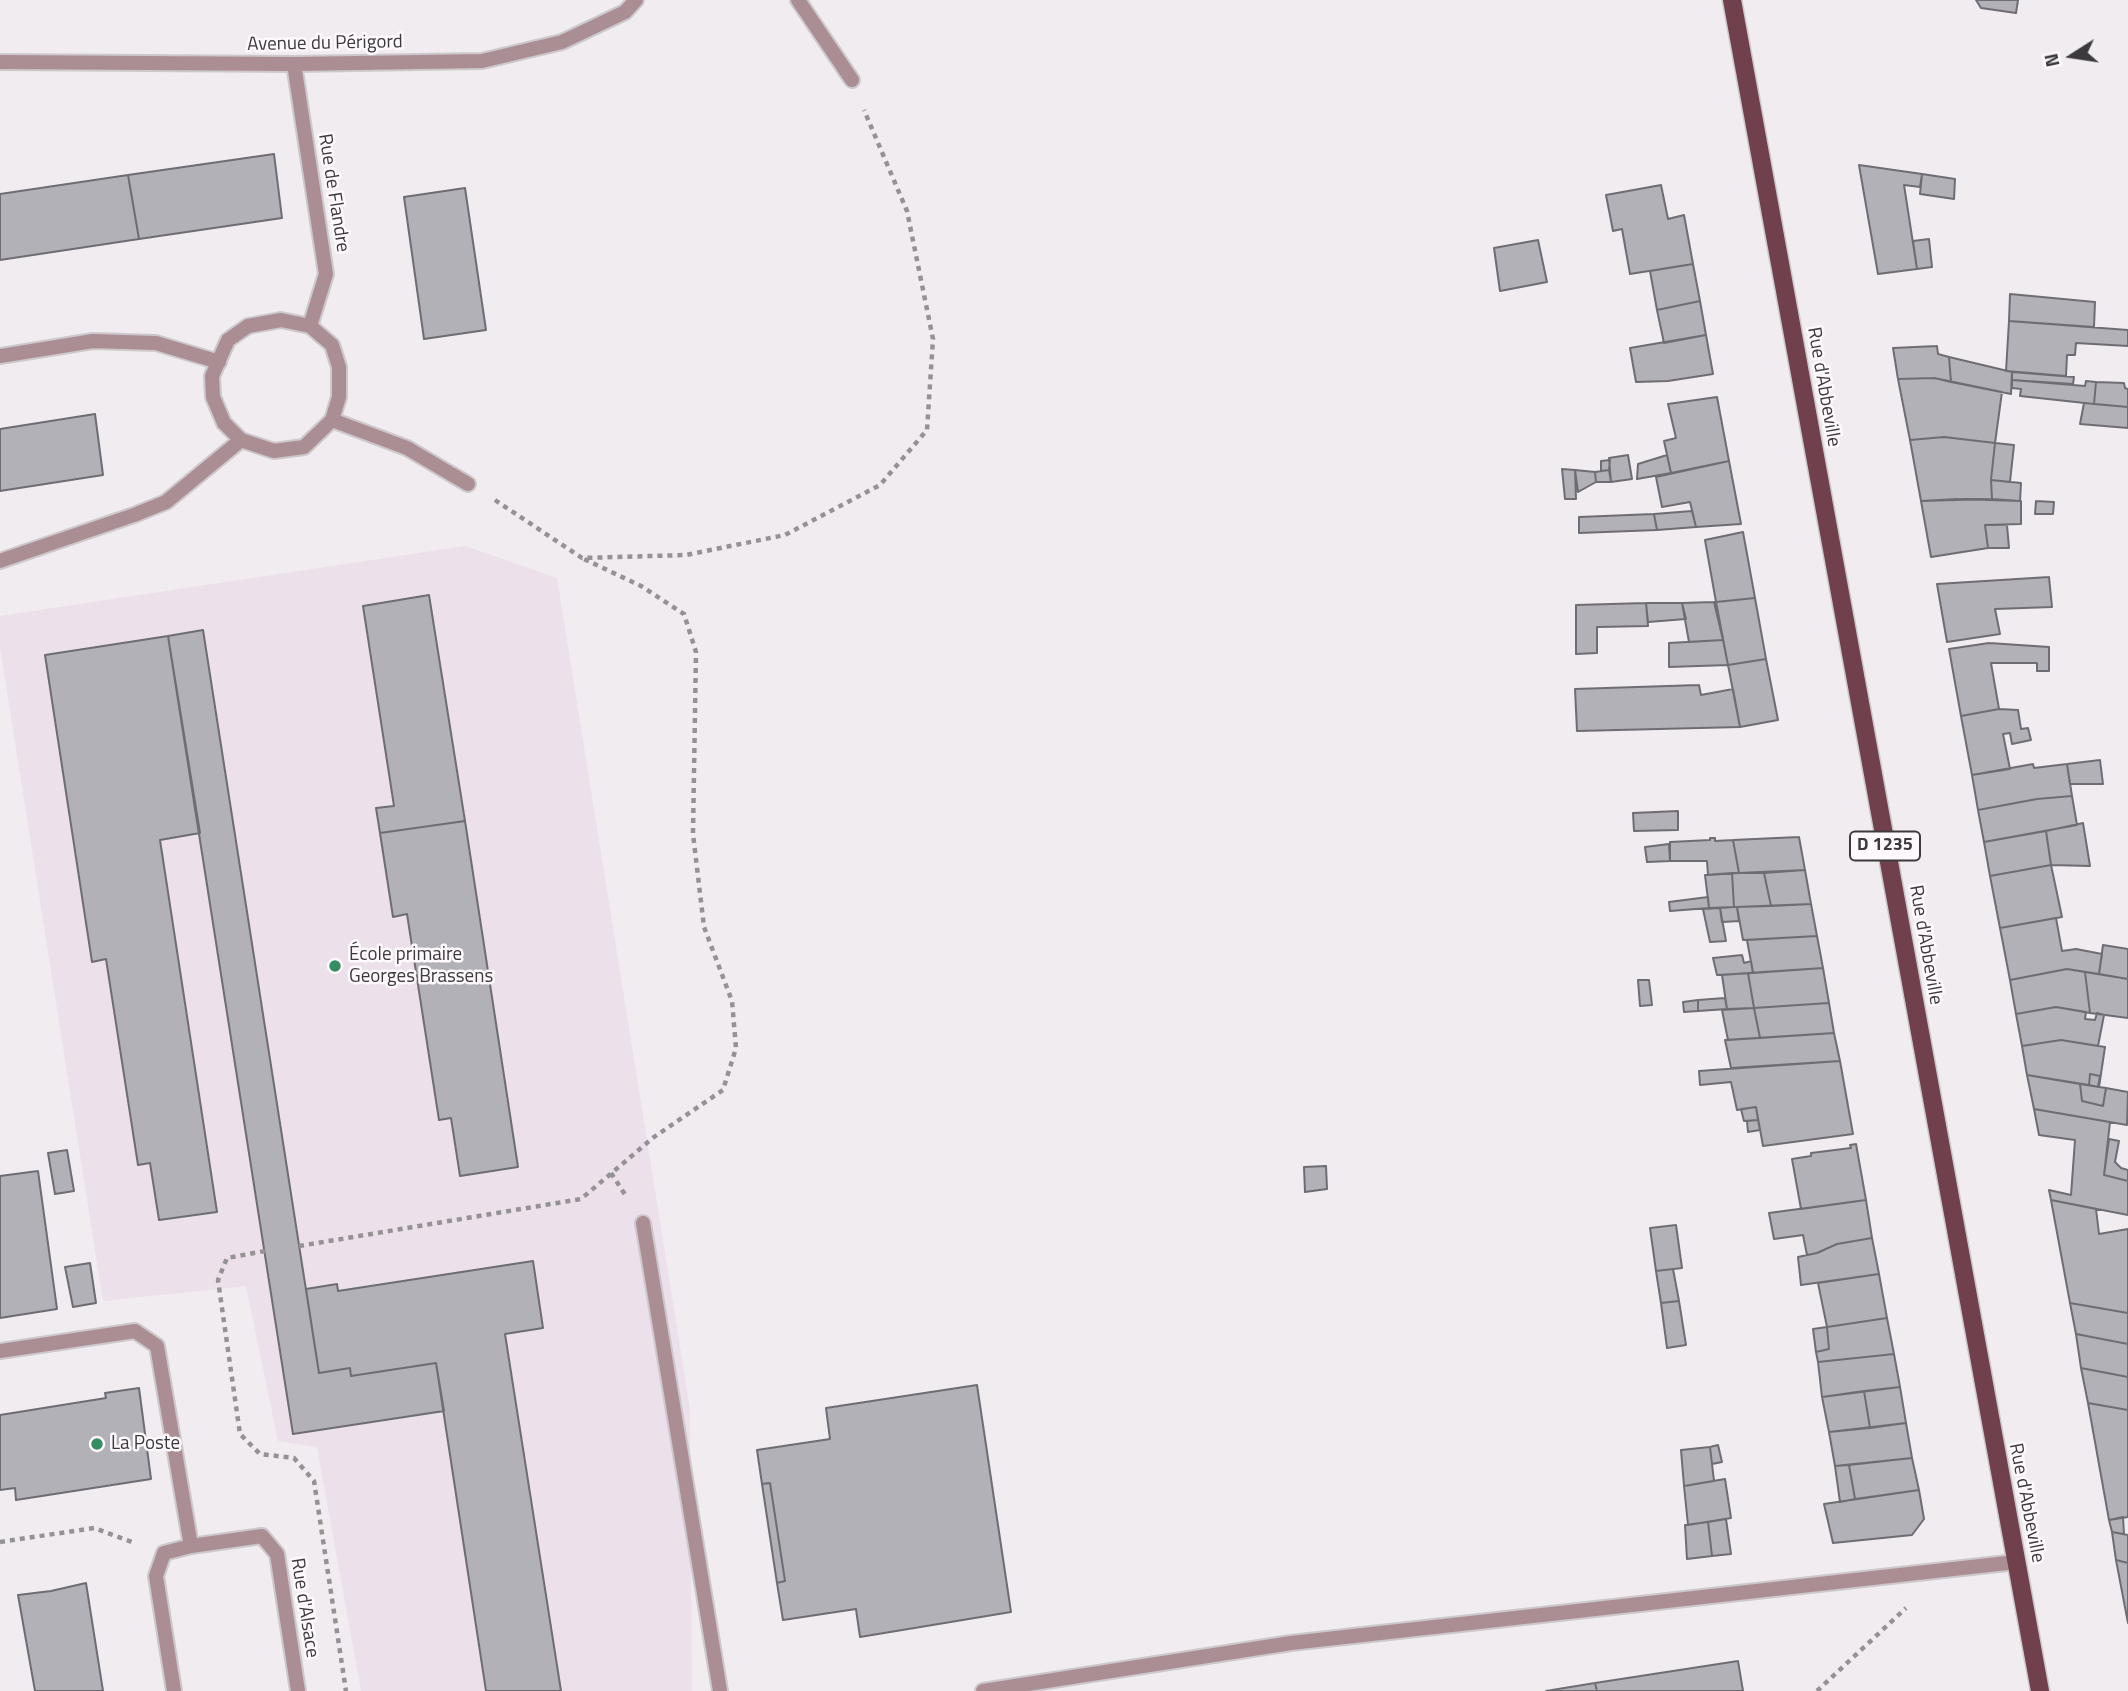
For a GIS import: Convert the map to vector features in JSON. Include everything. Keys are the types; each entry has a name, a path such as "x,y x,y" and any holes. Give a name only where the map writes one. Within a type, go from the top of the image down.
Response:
{"main road":[{"name":"Rue d'Abbeville","path":"1732,0 2040,1691"}],"street":[{"name":"Avenue du Périgord","path":"0,62 294,64 482,61 562,42 625,12 636,0"},
{"path":"798,0 852,80"},
{"name":"Rue de Flandre","path":"294,64 326,274 310,326"},
{"path":"281,320 310,326 332,345 339,367 339,397 332,420 304,447 274,451 241,440 224,423 213,397 212,376 228,340 248,326 281,320"},
{"path":"0,356 93,341 156,343 219,362"},
{"path":"332,420 407,448 468,484"},
{"path":"0,561 166,502 241,440"},
{"path":"643,1223 720,1691"},
{"path":"0,1351 135,1331 157,1346 191,1546 164,1553 156,1576 174,1691"},
{"name":"Rue d'Alsace","path":"191,1546 262,1536 277,1554 298,1691"},
{"path":"983,1691 1292,1643 2016,1562"}],"path":[{"path":"582,558 686,555 785,535 880,485 927,430 933,339 907,211 852,80"},
{"path":"299,1246 580,1199 654,1137 723,1090 736,1048 732,1001 704,927 694,834 696,652 684,614 641,586 582,558 468,484"},
{"path":"265,1251 227,1258 218,1280 240,1434 260,1454 295,1458 314,1481 346,1691"},
{"path":"0,1542 94,1528 164,1553"},
{"path":"1817,1691 1889,1625"}],"shaded area":[{"name":"École primaire Georges Brassens","path":"465,546 557,578 690,1409 692,1691 361,1691 317,1447 278,1441 246,1286 103,1301 0,647 0,616"}],"building":[{"path":"1976,0 2018,0 2016,13 1981,8"},
{"path":"274,154 282,218 139,239 128,175"},
{"path":"1859,165 1922,174 1920,187 1904,185 1917,269 1878,274"},
{"path":"1922,174 1955,179 1954,199 1920,194"},
{"path":"128,175 139,239 0,260 0,194"},
{"path":"1661,185 1668,219 1684,215 1693,264 1630,274 1622,229 1613,231 1606,195"},
{"path":"465,188 486,330 424,339 404,197"},
{"path":"1929,239 1932,267 1917,269 1913,241"},
{"path":"1538,240 1547,282 1500,291 1494,248"},
{"path":"1693,264 1700,301 1657,310 1650,271"},
{"path":"2010,294 2095,302 2094,327 2009,321"},
{"path":"1700,301 1706,335 1664,343 1657,310"},
{"path":"2009,321 2128,330 2128,346 2076,343 2075,355 2067,355 2066,376 2006,371"},
{"path":"1706,335 1713,374 1668,381 1636,382 1630,348"},
{"path":"1937,346 1938,354 1949,357 1951,382 1934,378 1898,379 1893,348"},
{"path":"1949,357 2012,372 2011,394 1951,382"},
{"path":"2012,372 2074,377 2073,384 2012,380"},
{"path":"1934,378 2002,392 1995,443 1944,437 1910,440 1898,379"},
{"path":"2012,380 2085,386 2086,381 2096,382 2094,404 2020,396 2021,389 2012,388"},
{"path":"2096,382 2124,383 2128,389 2128,407 2094,404"},
{"path":"1717,397 1729,461 1671,473 1664,441 1676,438 1668,404"},
{"path":"2084,403 2128,407 2128,428 2080,424"},
{"path":"95,414 103,475 0,491 0,429"},
{"path":"1944,437 1995,443 1992,499 1921,501 1910,440"},
{"path":"1995,443 2014,445 2010,482 1991,480"},
{"path":"1628,455 1632,479 1611,482 1609,458"},
{"path":"1667,455 1671,473 1637,479 1638,464"},
{"path":"1610,460 1609,470 1601,471 1601,461"},
{"path":"1729,461 1741,524 1696,527 1690,502 1662,507 1656,477"},
{"path":"1562,469 1575,470 1576,499 1565,499"},
{"path":"1575,470 1595,472 1596,482 1578,492"},
{"path":"1609,470 1611,482 1596,482 1595,472"},
{"path":"1991,480 2021,483 2020,501 1992,499"},
{"path":"1921,501 2021,501 2021,524 1985,525 1988,548 1931,557"},
{"path":"2036,501 2054,502 2053,514 2035,514"},
{"path":"1692,511 1696,527 1657,530 1654,514"},
{"path":"1654,514 1657,530 1579,533 1579,517"},
{"path":"1985,525 2007,525 2009,548 1988,548"},
{"path":"1743,532 1755,598 1716,602 1705,540"},
{"path":"2049,577 2052,607 1995,609 2000,634 1947,642 1937,584"},
{"path":"429,595 465,821 380,833 376,808 394,806 363,606"},
{"path":"1755,598 1766,659 1728,665 1716,602"},
{"path":"1714,602 1723,640 1689,642 1682,603"},
{"path":"1646,603 1682,603 1686,619 1648,622"},
{"path":"1646,603 1648,626 1597,627 1597,653 1576,654 1576,605"},
{"path":"203,630 319,1373 350,1368 351,1376 436,1363 444,1411 293,1434 168,636"},
{"path":"168,636 200,833 160,840 217,1212 159,1220 150,1163 138,1165 106,959 92,962 45,655"},
{"path":"1723,640 1728,665 1669,667 1669,643"},
{"path":"1989,643 2049,647 2049,671 2037,671 2037,663 1991,663 1999,709 1961,716 1949,649"},
{"path":"1766,659 1778,720 1740,727 1728,665"},
{"path":"1699,685 1701,695 1733,689 1740,727 1577,731 1575,689"},
{"path":"1999,709 2018,710 2021,729 2028,728 2031,740 2012,744 2010,733 2003,734 2010,769 1972,775 1961,716"},
{"path":"2100,760 2103,784 2070,784 2067,764"},
{"path":"2033,764 2034,768 2067,764 2072,796 2037,799 1978,810 1972,775"},
{"path":"2072,796 2077,825 1984,842 1978,810 2037,799"},
{"path":"1678,811 1678,830 1634,831 1633,813"},
{"path":"465,821 518,1167 460,1176 451,1118 439,1120 407,914 393,917 380,833"},
{"path":"2083,823 2090,866 2051,865 2046,831"},
{"path":"2046,831 2051,865 1990,876 1984,842"},
{"path":"1799,837 1805,870 1739,873 1733,840"},
{"path":"1715,838 1715,841 1733,840 1739,873 1708,875 1707,861 1670,861 1670,842"},
{"path":"1669,844 1670,861 1647,862 1645,847"},
{"path":"2051,865 2062,917 2000,928 1990,876"},
{"path":"1805,870 1811,904 1771,906 1764,873"},
{"path":"1732,873 1764,873 1771,906 1734,907"},
{"path":"1732,873 1734,907 1709,908 1705,875"},
{"path":"1708,897 1709,908 1670,911 1669,902"},
{"path":"1811,904 1817,936 1743,940 1737,907"},
{"path":"1737,907 1739,921 1722,922 1720,908"},
{"path":"1720,908 1726,941 1710,942 1703,909"},
{"path":"2056,918 2062,951 2076,949 2102,954 2099,974 2067,969 2010,980 2000,928"},
{"path":"1817,936 1823,968 1753,973 1747,940"},
{"path":"2103,945 2128,949 2128,979 2099,974"},
{"path":"1742,955 1744,963 1751,961 1753,973 1717,975 1713,958"},
{"path":"1823,968 1829,1003 1754,1008 1748,973"},
{"path":"2067,969 2085,972 2090,1013 2056,1007 2016,1014 2010,980"},
{"path":"2085,972 2128,979 2128,1018 2090,1013"},
{"path":"1748,973 1754,1008 1727,1009 1722,975"},
{"path":"1638,980 1649,980 1652,1005 1640,1006"},
{"path":"1725,998 1727,1009 1698,1011 1698,1000"},
{"path":"1698,1000 1698,1011 1684,1012 1683,1002"},
{"path":"1829,1003 1834,1033 1760,1038 1754,1008"},
{"path":"2056,1007 2086,1012 2085,1019 2095,1020 2097,1013 2104,1015 2098,1046 2061,1040 2022,1046 2016,1014"},
{"path":"1754,1008 1760,1038 1728,1040 1722,1010"},
{"path":"1834,1033 1840,1061 1731,1068 1725,1040"},
{"path":"2061,1040 2105,1047 2099,1087 2100,1076 2090,1074 2089,1085 2027,1075 2022,1046"},
{"path":"1840,1061 1853,1134 1763,1146 1756,1107 1737,1110 1731,1082 1700,1085 1699,1071"},
{"path":"2090,1074 2100,1076 2098,1087 2089,1085"},
{"path":"2027,1075 2080,1084 2082,1101 2103,1106 2106,1088 2128,1092 2127,1125 2034,1109"},
{"path":"2080,1084 2106,1088 2103,1106 2082,1101"},
{"path":"1756,1107 1758,1120 1744,1121 1741,1109"},
{"path":"2034,1109 2110,1122 2104,1175 2128,1181 2128,1215 2051,1200 2049,1190 2071,1195 2075,1140 2039,1135"},
{"path":"1758,1120 1760,1130 1748,1132 1747,1121"},
{"path":"2109,1139 2119,1141 2115,1162 2128,1170 2128,1181 2104,1175"},
{"path":"1856,1144 1866,1200 1801,1209 1792,1159 1811,1156 1811,1153 1851,1148 1850,1145"},
{"path":"67,1150 74,1191 55,1194 48,1153"},
{"path":"1326,1166 1327,1189 1305,1192 1304,1167"},
{"path":"38,1171 57,1309 0,1318 0,1176"},
{"path":"1866,1200 1872,1238 1837,1244 1807,1255 1803,1235 1774,1239 1769,1213"},
{"path":"2051,1200 2096,1209 2099,1234 2128,1229 2128,1313 2070,1303"},
{"path":"1676,1225 1682,1268 1656,1271 1650,1228"},
{"path":"1872,1238 1879,1274 1801,1285 1798,1257 1817,1253 1837,1244"},
{"path":"533,1261 543,1328 505,1334 561,1691 486,1691 436,1363 351,1376 350,1368 319,1373 306,1289 337,1284 338,1291"},
{"path":"90,1263 96,1303 73,1307 65,1267"},
{"path":"1673,1269 1679,1301 1661,1303 1656,1271"},
{"path":"1879,1274 1887,1318 1827,1327 1818,1283"},
{"path":"1679,1301 1686,1345 1667,1348 1661,1303"},
{"path":"2070,1303 2128,1313 2128,1344 2076,1334"},
{"path":"1887,1318 1894,1354 1818,1362 1816,1352 1829,1349 1827,1327"},
{"path":"1827,1327 1829,1349 1816,1352 1813,1329"},
{"path":"2076,1334 2128,1344 2128,1377 2081,1368"},
{"path":"1894,1354 1900,1387 1822,1397 1818,1362"},
{"path":"2081,1368 2128,1377 2128,1410 2088,1403"},
{"path":"977,1385 1011,1612 860,1637 856,1609 783,1620 777,1583 785,1581 770,1483 762,1484 757,1450 830,1439 826,1408"},
{"path":"1900,1387 1906,1423 1870,1428 1864,1391"},
{"path":"139,1388 151,1479 16,1500 15,1488 0,1490 0,1415 106,1398 105,1393"},
{"path":"1864,1391 1870,1428 1829,1432 1822,1397"},
{"path":"2088,1403 2128,1410 2128,1517 2109,1520"},
{"path":"1906,1423 1912,1458 1835,1466 1829,1432"},
{"path":"1718,1445 1722,1462 1712,1464 1710,1447"},
{"path":"1710,1447 1714,1481 1684,1486 1681,1450"},
{"path":"1912,1458 1919,1490 1855,1499 1849,1465"},
{"path":"1849,1465 1855,1499 1840,1502 1835,1466"},
{"path":"1725,1479 1731,1518 1688,1525 1684,1486"},
{"path":"770,1483 785,1581 777,1583 762,1484"},
{"path":"1919,1490 1924,1519 1912,1535 1833,1543 1824,1504"},
{"path":"2123,1517 2124,1534 2112,1532 2109,1520"},
{"path":"1726,1519 1731,1554 1712,1556 1708,1522"},
{"path":"1708,1522 1712,1556 1687,1559 1685,1525"},
{"path":"2112,1532 2128,1535 2128,1563 2116,1560"},
{"path":"2116,1560 2128,1563 2128,1623"},
{"path":"86,1583 103,1691 35,1691 18,1595"},
{"path":"1738,1661 1743,1691 1597,1691 1595,1683"},
{"path":"1595,1683 1597,1691 1546,1691"}],"place":[{"name":"École primaire Georges Brassens","path":"335,966"},
{"name":"La Poste","path":"97,1444"}]}
